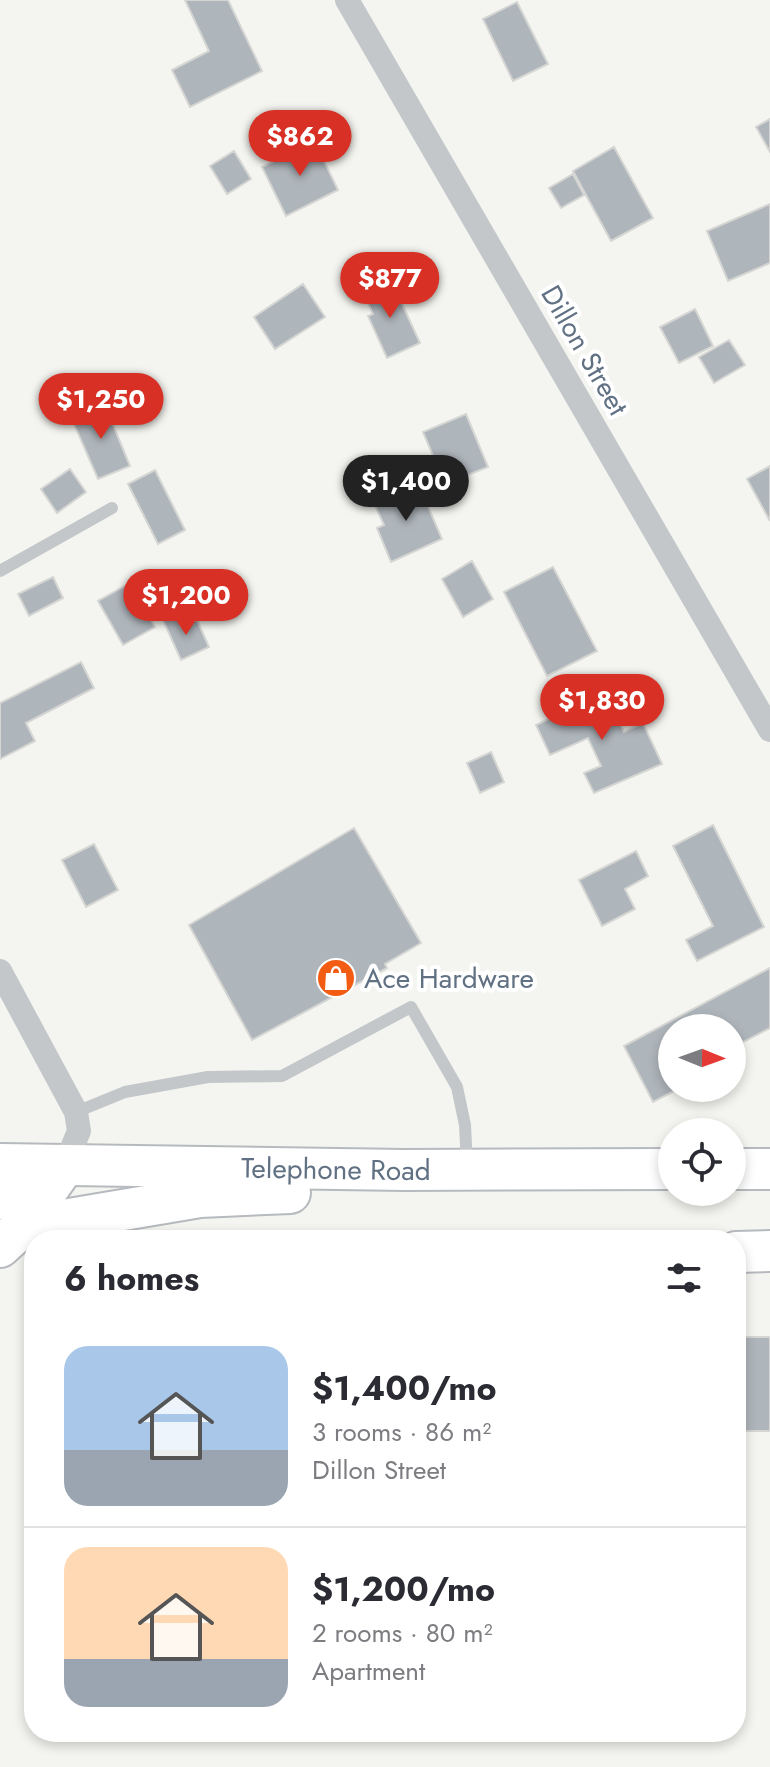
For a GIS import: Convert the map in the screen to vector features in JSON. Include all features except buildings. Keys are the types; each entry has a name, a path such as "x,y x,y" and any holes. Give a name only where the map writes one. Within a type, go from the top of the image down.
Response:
{"main road":[{"name":"Telephone Road","path":"0,1164 404,1170 658,1169"},
{"path":"0,1199 48,1189 65,1165"},
{"path":"746,1169 770,1169"},
{"path":"0,1247 22,1227 200,1197 375,1190 404,1170"},
{"path":"746,1252 770,1251"},
{"path":"0,1254 24,1255"}],"street":[{"name":"Dillon Street","path":"347,0 770,730"},
{"path":"0,971 76,1112 79,1131 65,1165"}],"lane":[{"path":"0,571 112,508"},
{"path":"76,1112 125,1092 208,1077 282,1076 411,1007 457,1087 465,1125 467,1170"}],"place":[{"name":"Ace Hardware","path":"336,978"}]}
